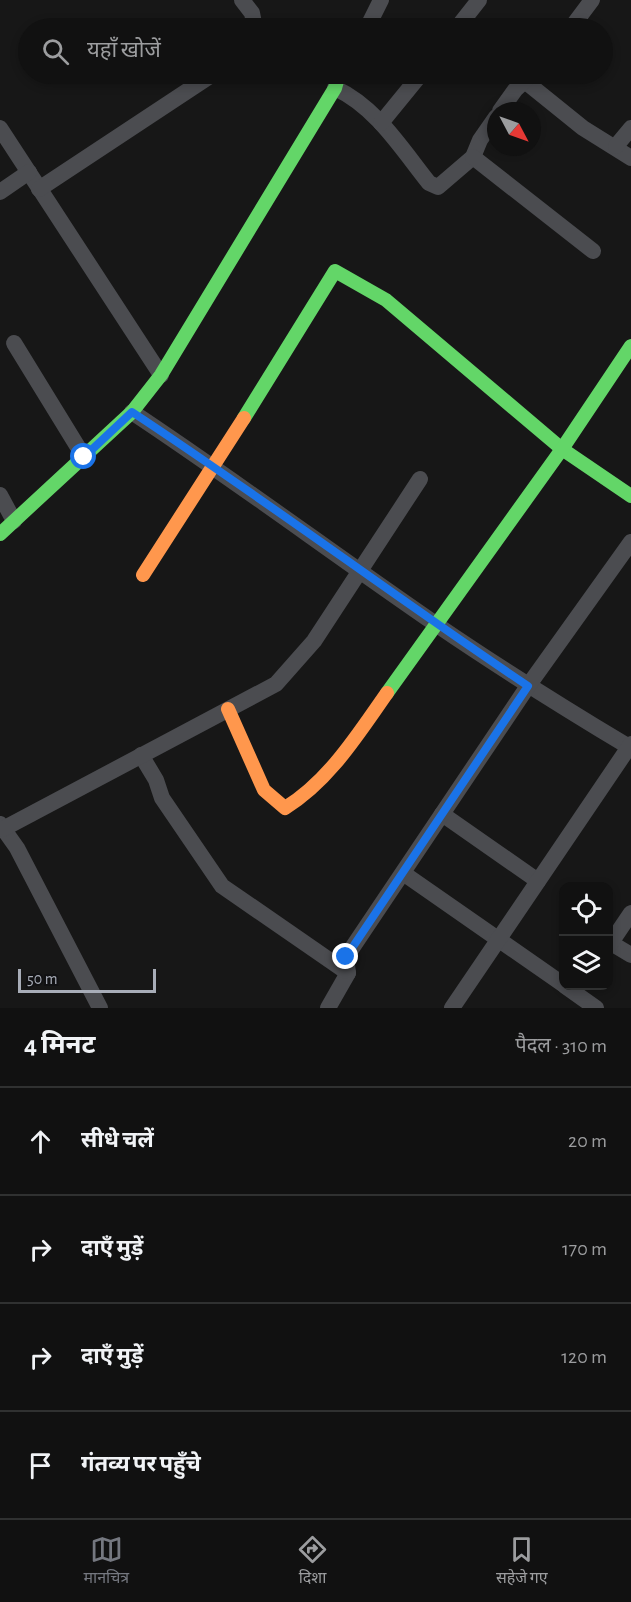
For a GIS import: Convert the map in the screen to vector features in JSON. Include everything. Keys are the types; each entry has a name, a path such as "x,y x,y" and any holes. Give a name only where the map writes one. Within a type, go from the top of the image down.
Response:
{"street":[{"path":"242,0 253,18"},
{"path":"464,18 479,0"},
{"path":"371,18 377,2"},
{"path":"577,18 586,3"},
{"path":"39,189 198,84"},
{"path":"0,534 132,412 161,375 335,84"},
{"path":"340,84 381,123 429,183 438,187 473,157 487,130"},
{"path":"381,123 413,84"},
{"path":"506,102 522,84"},
{"path":"535,84 583,128 616,146 631,158"},
{"path":"0,128 161,375"},
{"path":"616,146 631,128"},
{"path":"473,157 593,251"},
{"path":"0,192 29,172"},
{"path":"143,575 214,466 335,271 386,300 562,449 631,496"},
{"path":"14,343 84,457"},
{"path":"228,709 264,790 285,808 298,800 341,757 562,449 631,346"},
{"path":"132,412 214,466 436,625 628,752 452,1008"},
{"path":"100,1008 17,848 2,826 276,684 314,641 420,479"},
{"path":"0,495 14,522"},
{"path":"328,1008 348,973 346,957 528,686 631,542"},
{"path":"141,755 156,780 162,798 222,886 348,973"},
{"path":"442,814 538,881"},
{"path":"403,873 559,982"},
{"path":"613,940 631,913"},
{"path":"613,946 631,955"},
{"path":"582,997 596,1008"}],"traffic: fast":[{"path":"0,534 132,412 161,375 336,84"},
{"path":"244,418 335,271 386,300 562,449 631,496"},
{"path":"387,693 562,449 631,346"}],"traffic: slow":[{"path":"143,575 244,418"},
{"path":"228,709 264,790 285,808 301,797 329,771 387,693"}],"route":[{"path":"84,457 132,412 214,466 436,625 528,686 346,957"}]}
